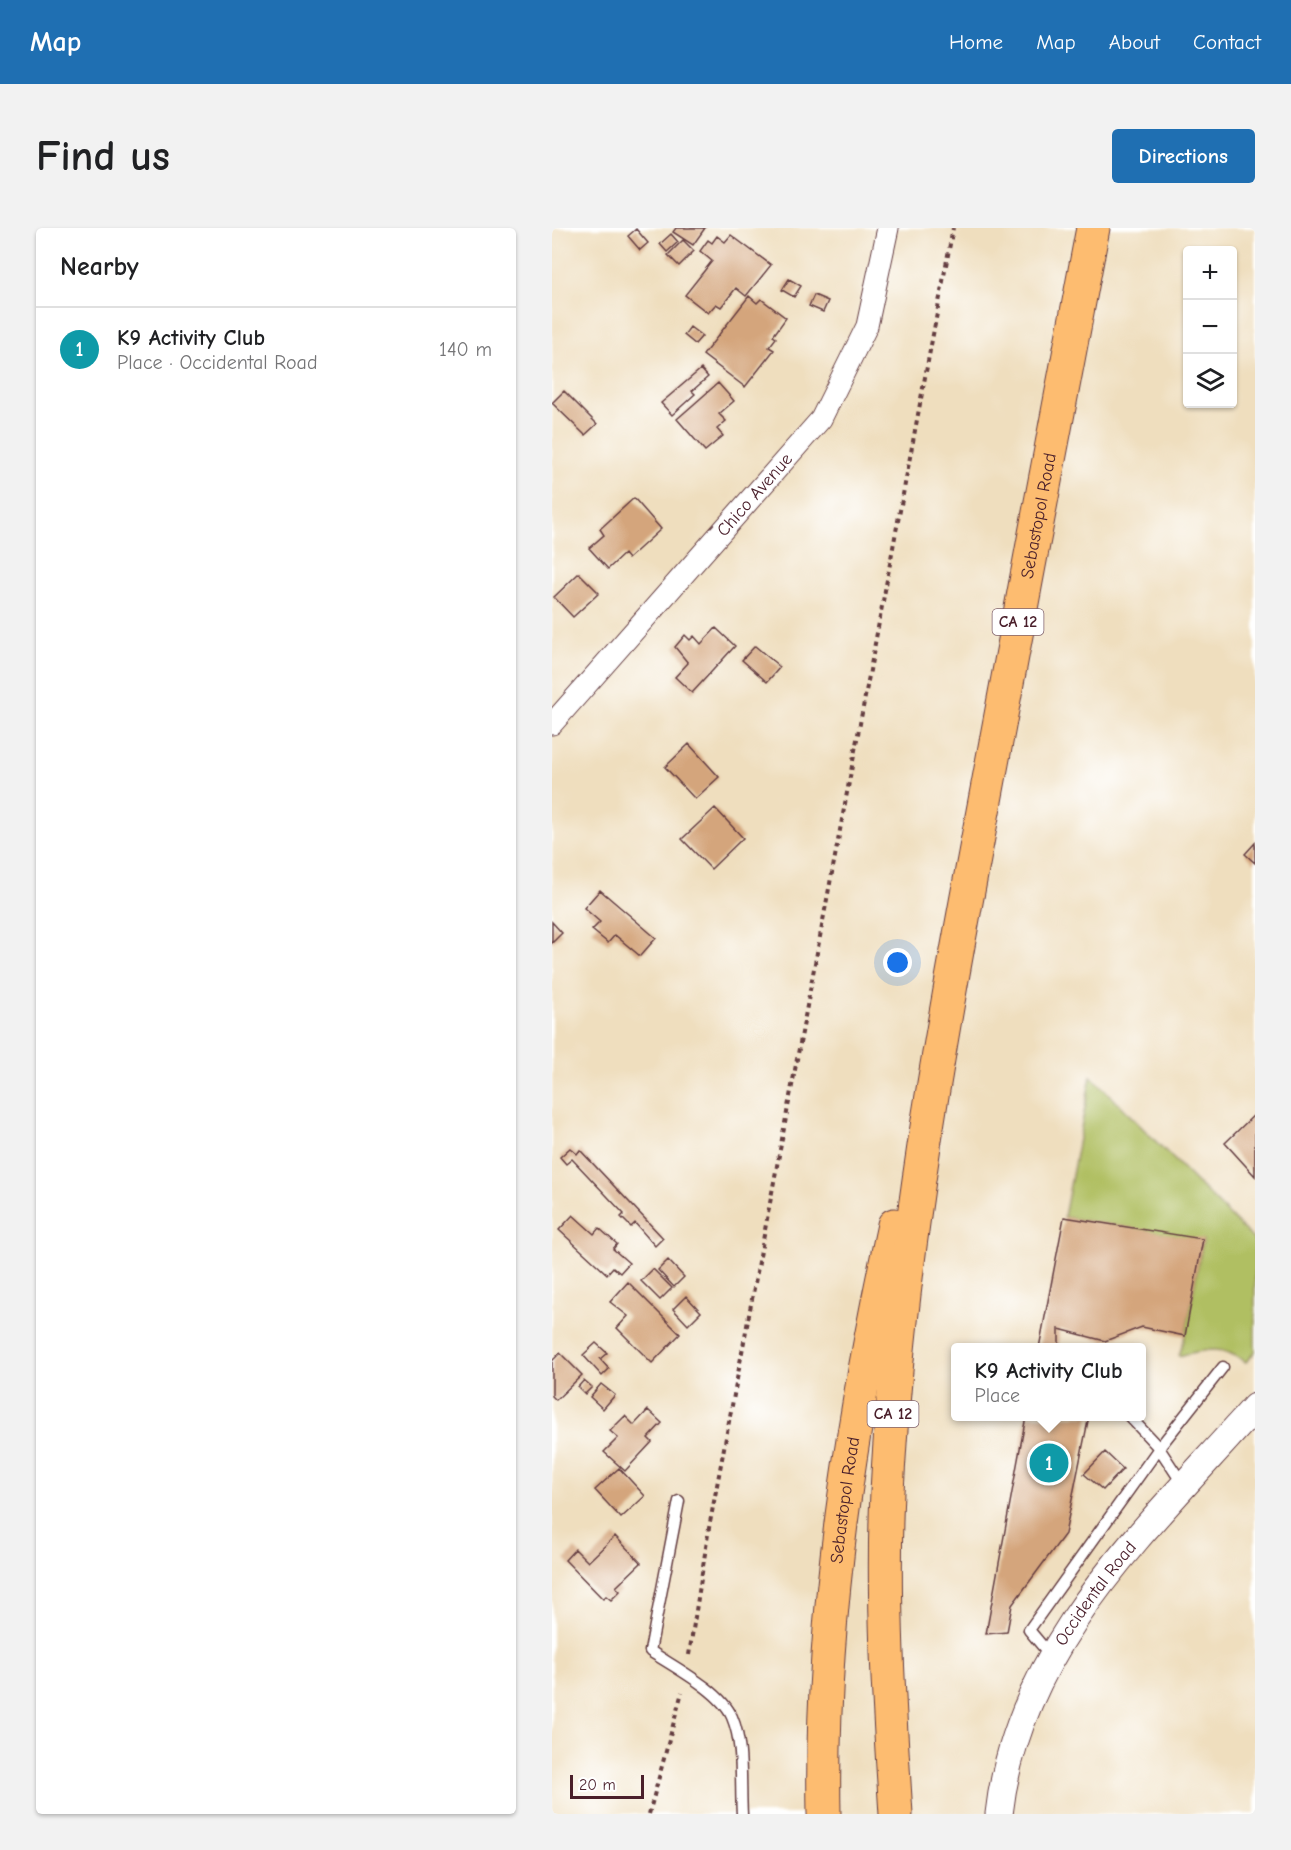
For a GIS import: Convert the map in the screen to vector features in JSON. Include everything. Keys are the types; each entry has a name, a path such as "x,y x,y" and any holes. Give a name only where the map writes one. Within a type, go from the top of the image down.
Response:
{"main road":[{"name":"Sebastopol Road","path":"824,1814 829,1641 848,1470 883,1277 944,1016 1093,228"},
{"name":"Sebastopol Road","path":"896,1814 886,1622 887,1495 905,1294 944,1016"}],"street":[{"name":"Chico Avenue","path":"552,724 821,419 867,326 888,228"},
{"name":"Occidental Road","path":"999,1814 1008,1762 1018,1731 1050,1655 1104,1578 1255,1407"}],"lane":[{"path":"1050,1655 1029,1630 1159,1448 1223,1367"},
{"path":"1134,1421 1159,1448 1184,1487"},
{"path":"679,1501 650,1651 723,1703 733,1719 738,1742 742,1814"}],"path":[{"path":"648,1814 686,1675 711,1519 953,228"}],"green space":[{"path":"1091,1076 1255,1241 1255,1352 1246,1362 1229,1353 1214,1350 1179,1356 1185,1336 1203,1240 1064,1217"}],"building":[{"path":"676,228 705,228 693,245 673,232"},
{"path":"636,229 648,243 640,250 628,236"},
{"path":"671,234 678,242 667,252 660,244"},
{"path":"731,235 771,265 746,296 736,288 721,307 716,304 708,313 685,295 712,261 700,251 708,240 712,243 717,236 725,242"},
{"path":"683,240 694,251 679,266 668,255"},
{"path":"789,279 801,286 794,297 782,290"},
{"path":"814,295 828,301 823,312 809,306"},
{"path":"749,296 757,303 761,299 786,318 773,336 776,338 769,347 774,350 745,387 703,355"},
{"path":"690,327 702,336 695,344 684,335"},
{"path":"701,369 708,377 692,391 695,394 672,415 661,403"},
{"path":"718,383 734,401 719,414 726,421 717,429 723,436 705,451 677,419"},
{"path":"564,391 597,424 585,435 552,403"},
{"path":"634,498 661,529 628,559 624,554 608,569 589,548 604,535 600,529"},
{"path":"579,573 599,593 573,617 554,597"},
{"path":"716,628 735,646 692,693 675,677 688,663 675,647 685,635 690,640 694,636 701,644"},
{"path":"755,646 780,667 767,682 742,660"},
{"path":"689,744 719,777 695,799 665,767"},
{"path":"715,808 743,838 711,869 682,839"},
{"path":"1255,843 1255,863 1245,854"},
{"path":"600,890 656,938 640,956 615,935 608,943 592,930 600,922 584,908"},
{"path":"552,922 562,933 552,943"},
{"path":"1255,1114 1255,1176 1225,1143"},
{"path":"570,1148 577,1154 580,1150 663,1238 655,1246 635,1223 631,1227 621,1217 624,1214 572,1159 566,1164 560,1157"},
{"path":"573,1215 594,1234 599,1228 617,1244 613,1249 629,1263 620,1273 613,1267 607,1274 559,1230"},
{"path":"1064,1217 1203,1239 1185,1336 1142,1327 1105,1341 1059,1329 1059,1343 1040,1343"},
{"path":"668,1260 684,1277 674,1287 658,1270"},
{"path":"653,1269 672,1288 660,1300 641,1281"},
{"path":"628,1282 680,1334 652,1363 617,1328 628,1316 610,1302"},
{"path":"686,1296 701,1312 688,1325 673,1309"},
{"path":"596,1343 607,1353 600,1359 609,1369 602,1376 583,1355"},
{"path":"560,1353 582,1375 556,1400 552,1396 552,1361"},
{"path":"584,1380 592,1387 585,1394 578,1387"},
{"path":"601,1384 615,1395 603,1409 590,1397"},
{"path":"648,1410 662,1423 648,1438 652,1442 625,1471 604,1452 618,1438 610,1431 625,1416 634,1425"},
{"path":"1025,1421 1088,1421 1065,1534 1012,1605 1007,1632 986,1634"},
{"path":"1105,1452 1123,1469 1103,1490 1084,1474"},
{"path":"619,1468 645,1496 621,1518 595,1490"},
{"path":"615,1536 641,1563 616,1587 620,1591 611,1600 606,1596 603,1599 565,1560 575,1549 588,1562"}],"place":[{"name":"K9 Activity Club","path":"1049,1463"}]}
